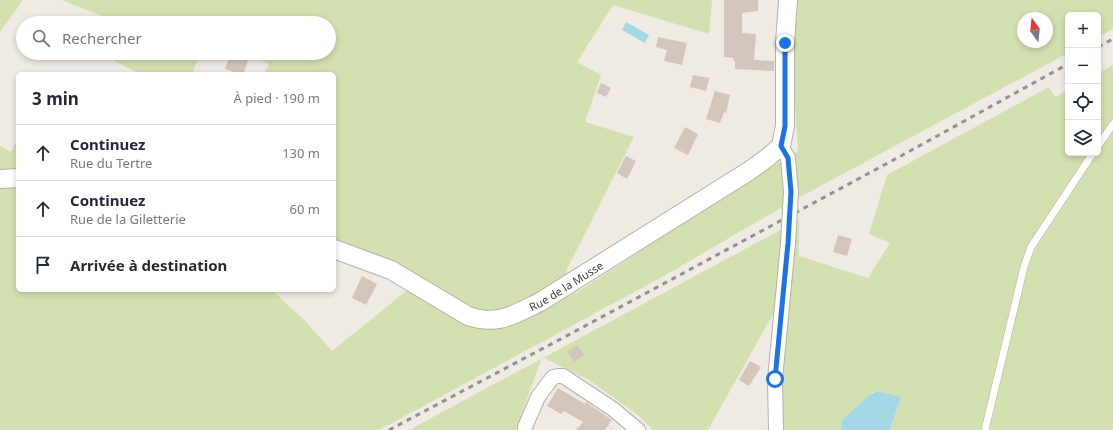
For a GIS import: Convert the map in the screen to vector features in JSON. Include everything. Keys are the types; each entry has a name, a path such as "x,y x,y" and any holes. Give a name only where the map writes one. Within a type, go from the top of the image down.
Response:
{"street":[{"path":"776,430 775,379 788,243 791,192 788,158 781,146 785,126 785,43 788,0"},
{"name":"Rue de la Musse","path":"336,250 391,270 468,316 480,320 504,318 540,302 749,171 781,146"},
{"path":"0,179 16,178"},
{"path":"525,428 538,397 553,377 563,376 613,409 638,430"}],"lane":[{"path":"1101,142 1112,125"},
{"path":"985,430 1024,267 1031,246 1091,156"}],"green space":[{"path":"0,0 23,0 0,32"},
{"path":"62,0 712,0 709,34 613,5 577,62 601,75 585,122 634,137 566,271 576,293 759,174 798,151 791,42 796,0 1113,0 1113,29 1101,35 1101,12 1065,12 1065,55 800,197 662,277 379,430 0,430 0,146 11,152 16,142 16,292 274,292 306,322 332,351 410,288 336,244 336,72 265,72 269,64 261,60 336,60 336,16 102,16"},
{"path":"112,60 197,60 193,72 137,72"},
{"path":"1113,65 1113,430 890,430 901,397 877,391 871,393 842,420 841,430 782,430 783,374 788,313 773,314 708,430 653,430 638,415 589,380 543,358 799,220 799,256 868,278 890,243 869,234 887,175 1049,87 1055,97 1065,92 1065,156 1101,156 1101,72"},
{"path":"541,359 516,430 409,430"}],"water":[{"path":"626,22 649,35 645,43 622,30"},
{"path":"877,391 901,397 890,430 841,430 842,420 869,395"}],"building":[{"path":"724,0 758,0 758,11 742,13 742,33 756,34 754,60 774,61 774,71 735,69 735,61 733,61 734,58 724,57"},
{"path":"658,37 687,43 682,65 664,61 667,50 656,47"},
{"path":"228,60 248,60 244,72 231,72 232,71 225,69"},
{"path":"693,75 709,78 706,91 690,87"},
{"path":"601,83 611,88 606,97 597,93"},
{"path":"715,91 730,95 726,113 724,112 720,123 706,119"},
{"path":"685,127 698,134 688,155 674,148"},
{"path":"626,156 636,161 627,179 617,173"},
{"path":"838,235 852,239 847,256 833,252"},
{"path":"362,276 377,284 366,305 352,298"},
{"path":"577,345 584,355 575,362 567,352"},
{"path":"750,361 761,367 749,386 739,380"},
{"path":"558,388 585,404 586,402 612,420 605,430 576,430 583,422 564,411 561,414 547,406"}],"railway":[{"path":"1101,45 1113,39"},
{"path":"389,430 899,157 1065,66"}],"route":[{"path":"775,379 788,243 791,192 788,158 781,146 785,126 785,43"}]}
